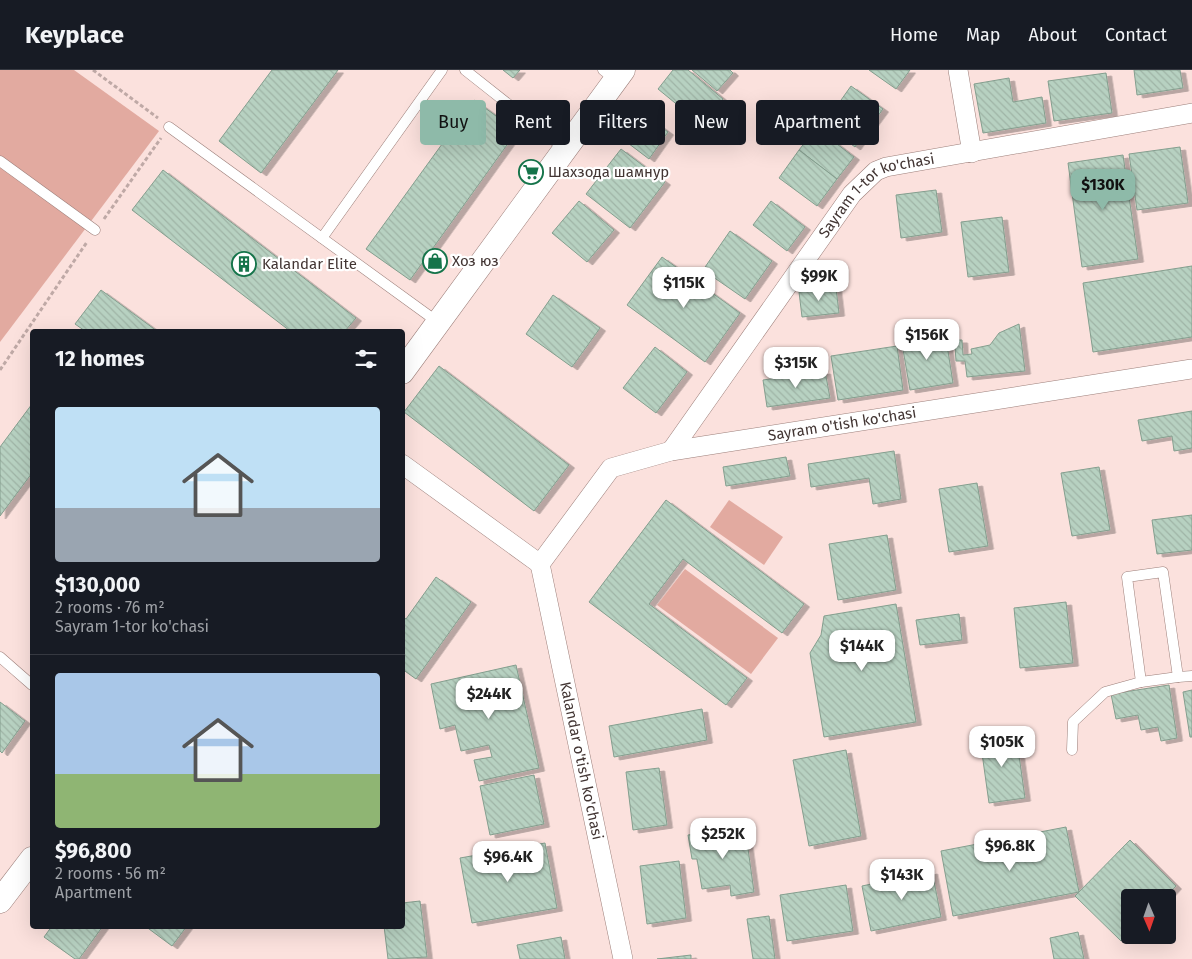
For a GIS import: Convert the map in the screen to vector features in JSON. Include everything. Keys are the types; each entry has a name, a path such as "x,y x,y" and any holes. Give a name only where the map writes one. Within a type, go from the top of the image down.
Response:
{"street":[{"path":"958,70 972,153"},
{"path":"405,368 565,149 614,73"},
{"name":"Sayram 1-tor ko'chasi","path":"671,451 860,184 876,170 1192,113"},
{"name":"Sayram o'tish ko'chasi","path":"540,564 611,468 671,451 1192,369"},
{"path":"405,466 540,564"},
{"name":"Kalandar o'tish ko'chasi","path":"540,564 623,959"},
{"path":"0,901 30,861"}],"lane":[{"path":"322,238 442,70"},
{"path":"465,70 565,149"},
{"path":"169,127 439,323"},
{"path":"0,161 95,230"},
{"path":"1140,682 1127,577 1163,572 1178,677"},
{"path":"0,657 30,683"},
{"path":"1072,750 1073,722 1104,692 1140,682 1192,676"}],"shaded area":[{"path":"0,70 74,70 159,131 0,342"},
{"path":"729,500 783,537 764,565 710,527"},
{"path":"685,569 778,638 751,674 657,605"}],"building":[{"path":"272,70 338,70 261,173 219,141"},
{"path":"503,70 520,70 513,78"},
{"path":"673,70 688,70 723,99 675,100 675,103 658,89"},
{"path":"692,70 730,70 733,73 717,91"},
{"path":"869,70 910,70 896,89"},
{"path":"1134,70 1180,70 1183,88 1137,95"},
{"path":"1106,73 1112,113 1054,121 1048,81"},
{"path":"1009,78 1013,102 1042,97 1046,123 983,133 974,84"},
{"path":"851,86 870,100 841,100"},
{"path":"879,106 883,109 879,114"},
{"path":"486,109 496,116 496,145 507,145 410,280 366,249 441,145 486,145"},
{"path":"631,145 659,145 649,159"},
{"path":"803,145 838,145 854,157 837,179 799,150"},
{"path":"1180,147 1188,203 1137,210 1129,154"},
{"path":"621,149 665,182 630,228 586,194"},
{"path":"799,150 837,179 817,206 779,178"},
{"path":"1123,155 1138,259 1082,267 1068,163"},
{"name":"Kalandar Elite","path":"163,170 356,318 347,329 287,329 132,210"},
{"path":"936,190 942,232 901,238 896,195"},
{"path":"579,201 614,230 587,262 552,233"},
{"path":"771,201 805,227 787,251 753,225"},
{"path":"1002,217 1009,272 968,277 961,222"},
{"path":"730,231 772,261 745,299 703,270"},
{"path":"662,257 740,313 705,362 627,305"},
{"path":"1192,266 1192,337 1093,352 1083,283"},
{"path":"836,288 839,313 802,317 799,292"},
{"path":"101,290 154,329 82,329 75,324"},
{"path":"553,295 600,328 572,367 526,334"},
{"path":"1019,324 1025,371 967,377 965,361 956,361 955,347 951,347 951,340 962,340 963,355 972,354 971,349 990,345 999,333"},
{"path":"945,332 953,383 910,390 901,338"},
{"path":"897,346 903,390 838,400 831,356"},
{"path":"655,347 687,372 656,413 623,388"},
{"path":"439,366 569,465 534,511 405,413"},
{"path":"825,371 830,398 767,407 763,380"},
{"path":"30,407 30,476 0,516 0,447"},
{"path":"1192,411 1192,448 1174,451 1172,436 1142,441 1138,420"},
{"path":"894,451 901,499 873,504 869,478 811,487 808,464"},
{"path":"786,457 790,476 726,486 723,467"},
{"path":"1099,467 1110,530 1072,536 1061,473"},
{"path":"977,483 988,546 949,552 939,489"},
{"path":"666,500 804,604 782,633 683,559 649,604 747,678 726,705 589,602"},
{"path":"1192,515 1192,550 1157,554 1152,520"},
{"path":"887,535 896,590 838,600 829,544"},
{"path":"436,577 471,602 416,679 405,671 406,619"},
{"path":"1066,602 1073,663 1020,668 1014,608"},
{"path":"896,604 916,722 824,737 810,653 821,635 824,616"},
{"path":"959,614 962,640 920,645 916,620"},
{"path":"516,665 539,768 479,781 474,760 492,757 489,745 461,751 455,725 440,729 431,684"},
{"path":"1169,685 1177,738 1161,741 1158,727 1141,730 1138,715 1116,719 1111,694"},
{"path":"1192,690 1192,737 1190,737 1183,692"},
{"path":"0,702 25,721 2,753 0,751"},
{"path":"702,709 707,740 614,757 609,726"},
{"path":"1016,734 1025,798 989,803 980,739"},
{"path":"846,750 861,836 809,846 793,760"},
{"path":"659,768 667,825 633,830 626,772"},
{"path":"534,775 544,824 490,835 480,786"},
{"path":"745,827 754,892 731,896 730,885 702,889 697,859 692,859 688,835"},
{"path":"1066,827 1079,892 953,916 941,851"},
{"path":"1130,840 1176,886 1173,889 1121,889 1121,941 1075,896"},
{"path":"545,843 557,908 472,923 460,858"},
{"path":"679,861 686,918 647,924 640,866"},
{"path":"932,871 941,917 871,931 862,886"},
{"path":"846,885 853,931 787,941 780,895"},
{"path":"420,901 427,957 388,959 384,929 405,929 405,903"},
{"path":"769,916 775,959 753,959 747,919"},
{"path":"50,929 101,929 79,959 75,959 44,937"},
{"path":"149,929 185,929 172,946"},
{"path":"1078,932 1084,959 1054,959 1050,938"},
{"path":"561,937 565,959 520,959 517,945"},
{"path":"691,955 691,959 657,959"}],"place":[{"name":"Шахзода шамнур","path":"531,172"},
{"name":"Хоз юз","path":"435,261"},
{"name":"Kalandar Elite","path":"244,264"}]}
